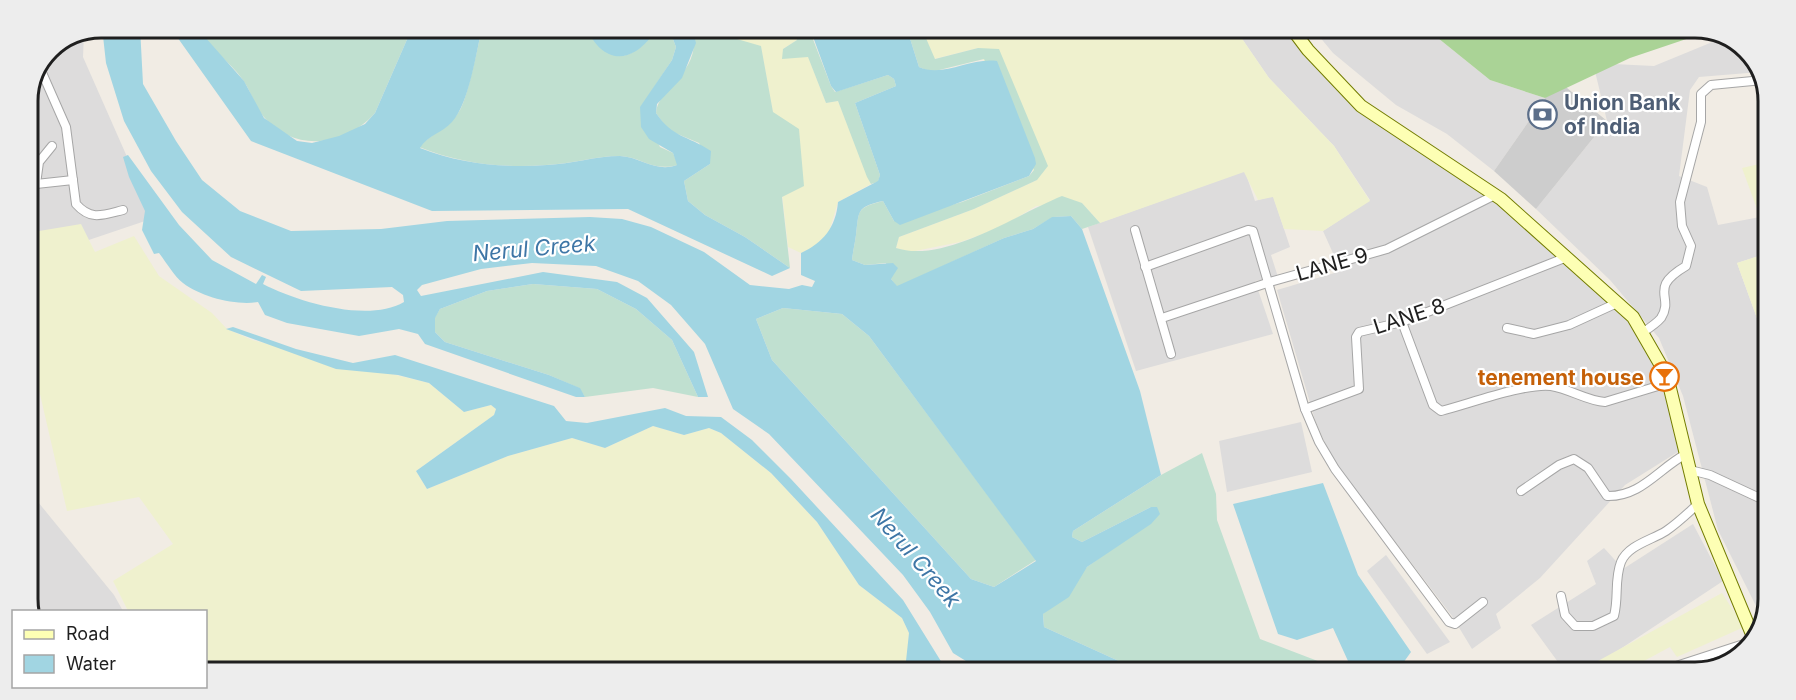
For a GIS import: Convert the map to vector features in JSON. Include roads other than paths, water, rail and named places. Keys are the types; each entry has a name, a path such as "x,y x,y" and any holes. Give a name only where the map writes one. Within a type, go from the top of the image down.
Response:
{"main road":[{"path":"1299,38 1361,106 1495,195 1633,317 1668,383 1698,504 1750,632"}],"street":[{"path":"43,74 66,127 76,204 84,213 96,217 123,210"},
{"path":"1642,333 1661,318 1665,305 1663,289 1671,275 1686,266 1691,246 1682,226 1680,202 1701,122 1701,94 1711,85 1755,81"},
{"path":"38,165 52,146"},
{"path":"38,183 73,180"},
{"name":"LANE 9","path":"1162,318 1270,282 1387,249 1495,195"},
{"path":"1145,267 1251,229 1256,234 1305,409 1319,442 1335,470 1449,622 1455,624 1483,602"},
{"path":"1134,230 1171,354"},
{"name":"LANE 8","path":"1305,409 1357,392 1360,388 1356,337 1359,332 1402,322 1567,258"},
{"path":"1507,328 1534,334 1569,324 1617,303"},
{"path":"1402,322 1433,405 1442,411 1539,386 1563,389 1597,402 1605,402 1668,383"},
{"path":"1521,491 1558,465 1574,459 1588,468 1607,496 1619,496 1636,491 1666,464 1686,454"},
{"path":"1690,470 1710,475 1758,497"},
{"path":"1561,596 1565,615 1575,626 1593,626 1614,616 1619,599 1616,579 1622,559 1633,549 1667,530 1698,504"},
{"path":"1688,662 1739,645"}],"water":[{"name":"Nerul Creek","path":"103,38 141,38 143,84 202,180 240,211 291,231 381,229 447,221 590,217 622,219 651,227 704,252 750,285 789,289 802,285 812,287 815,281 801,275 801,253 816,244 827,233 837,211 838,202 878,181 880,175 855,103 896,86 894,79 888,75 836,92 831,86 813,38 910,38 919,67 928,70 997,61 1035,158 1036,164 1029,176 900,225 894,221 883,201 868,205 860,211 852,260 865,265 893,263 898,268 891,279 897,286 1004,238 1033,229 1052,217 1071,216 1082,229 1140,391 1161,475 1073,531 1072,537 1082,542 1151,507 1157,507 1160,514 1151,524 1087,567 1069,597 1043,614 1044,627 1121,662 968,662 953,653 930,612 903,575 769,434 733,409 705,344 671,305 638,281 596,266 532,263 481,269 422,285 417,290 421,296 543,272 617,282 647,298 694,352 708,397 698,397 672,340 636,309 597,289 533,284 487,291 440,309 435,318 435,332 445,342 549,375 580,388 585,397 576,397 425,344 418,334 399,329 359,336 287,323 265,315 258,302 230,301 209,296 191,288 176,277 159,253 154,254 142,230 145,211 129,177 123,157 128,155 179,225 212,260 256,284 262,275 266,277 263,284 278,291 333,308 372,311 404,302 403,295 392,287 301,291 231,257 182,212 151,171 124,121 106,63","holes":["783,308 842,314 869,336 1036,561 994,587 971,579 772,360 756,319"]},
{"path":"178,38 206,38 244,81 264,118 297,141 312,143 339,136 365,124 375,113 408,38 480,38 471,78 458,114 448,126 427,140 420,148 451,158 482,164 530,166 620,156 655,166 669,167 677,165 673,153 649,139 641,127 640,107 672,60 676,47 673,38 695,38 696,43 682,78 657,104 656,113 675,132 711,151 710,164 684,181 688,201 705,215 745,237 790,268 772,276 628,209 432,211 251,141"},
{"path":"592,38 650,38 639,49 628,55 620,56 606,53"},
{"path":"233,327 296,349 353,363 395,355 554,406 566,421 587,423 665,408 686,416 721,417 752,440 791,479 903,600 941,662 906,661 909,633 902,618 859,585 817,522 771,473 721,433 709,428 684,435 653,426 605,448 572,438 508,456 427,489 416,471 494,415 496,409 491,405 464,412 429,383 398,375 336,369 226,329"},
{"path":"1323,483 1358,575 1411,652 1404,662 1348,662 1333,628 1297,640 1278,634 1233,504"}],"place":[{"name":"Union Bank of India","path":"1543,114"},
{"name":"tenement house","path":"1665,377"}]}
